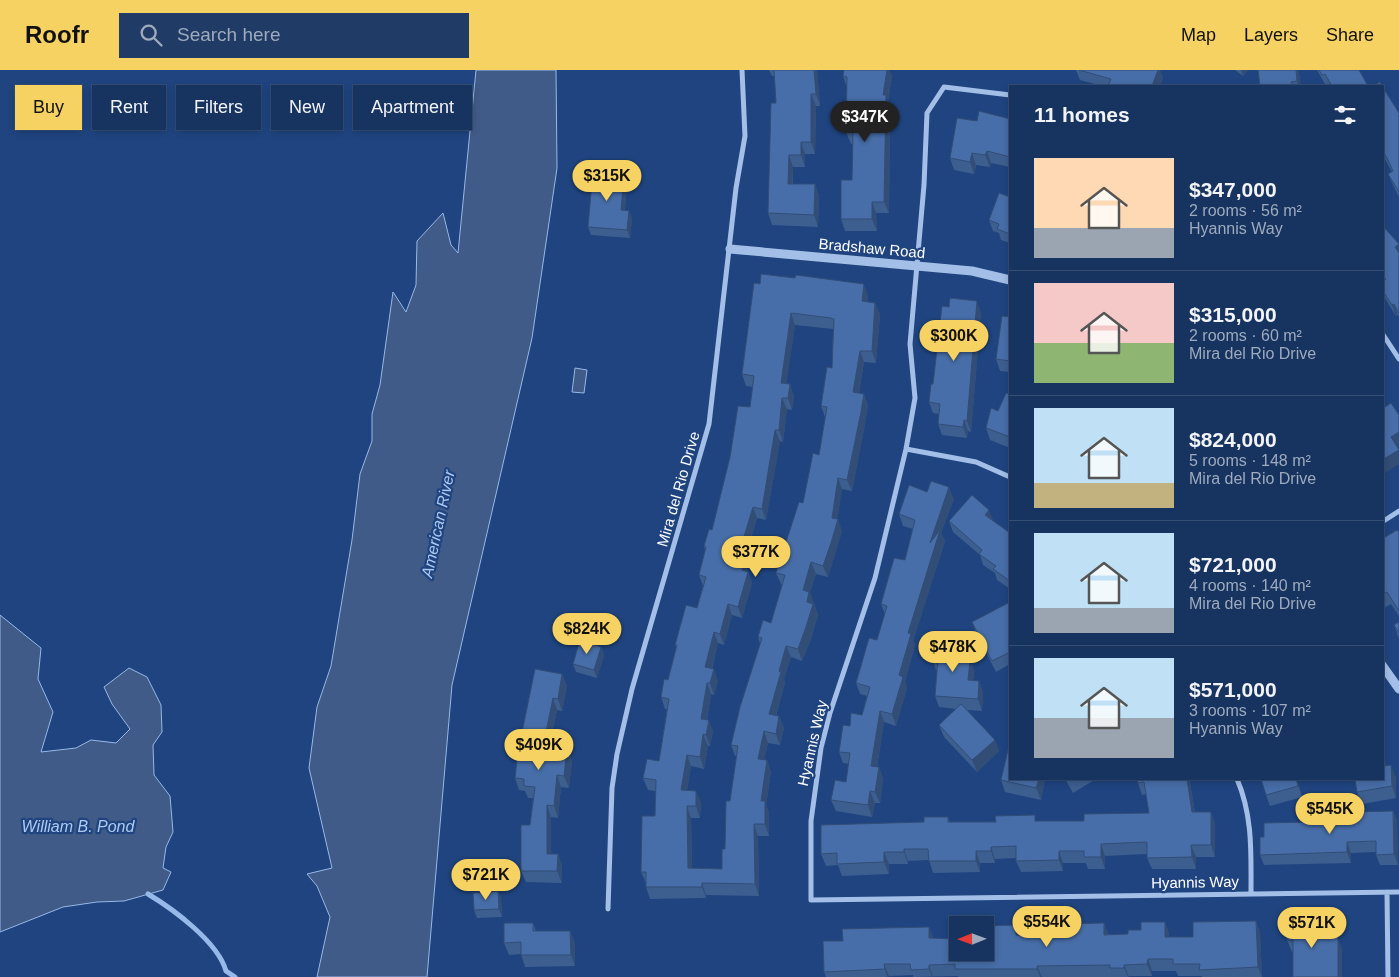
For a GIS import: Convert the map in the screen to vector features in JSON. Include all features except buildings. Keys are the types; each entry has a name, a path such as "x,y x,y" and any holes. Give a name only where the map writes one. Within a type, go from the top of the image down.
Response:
{"street":[{"name":"Mira del Rio Drive","path":"608,909 612,788 617,754 632,689 709,424 736,188 745,136 742,70"},
{"name":"Hyannis Way","path":"1009,95 944,87 927,113 918,266 910,344 915,398 906,449 875,578 830,713 821,748 810,821 810,900 1399,892"},
{"name":"Bradshaw Road","path":"730,249 972,271 1009,280"},
{"path":"1384,336 1399,358"},
{"path":"906,449 976,462 1009,477"},
{"path":"1384,521 1399,511"},
{"path":"1384,668 1399,689"},
{"path":"1237,780 1246,806 1250,832 1251,894"},
{"path":"1387,892 1388,977"}],"water":[{"name":"American River","path":"476,70 556,70 557,168 532,338 452,685 427,977 317,977 330,917 317,886 307,874 332,868 309,768 317,707 331,666 352,540 360,474 372,441 372,414 380,385 393,292 406,312 416,285 417,241 443,213 451,245 458,253 470,130 472,130"},
{"path":"575,368 587,370 584,393 572,392"},
{"name":"William B. Pond","path":"0,615 41,648 38,679 53,712 41,752 76,748 91,740 116,743 130,729 112,704 104,687 129,668 147,677 161,705 162,732 153,745 154,775 170,796 173,832 166,847 163,868 171,872 163,890 124,901 97,902 63,907 0,932"}],"waterway":[{"path":"148,894 170,908 193,927 214,949 226,971 235,977"}]}
